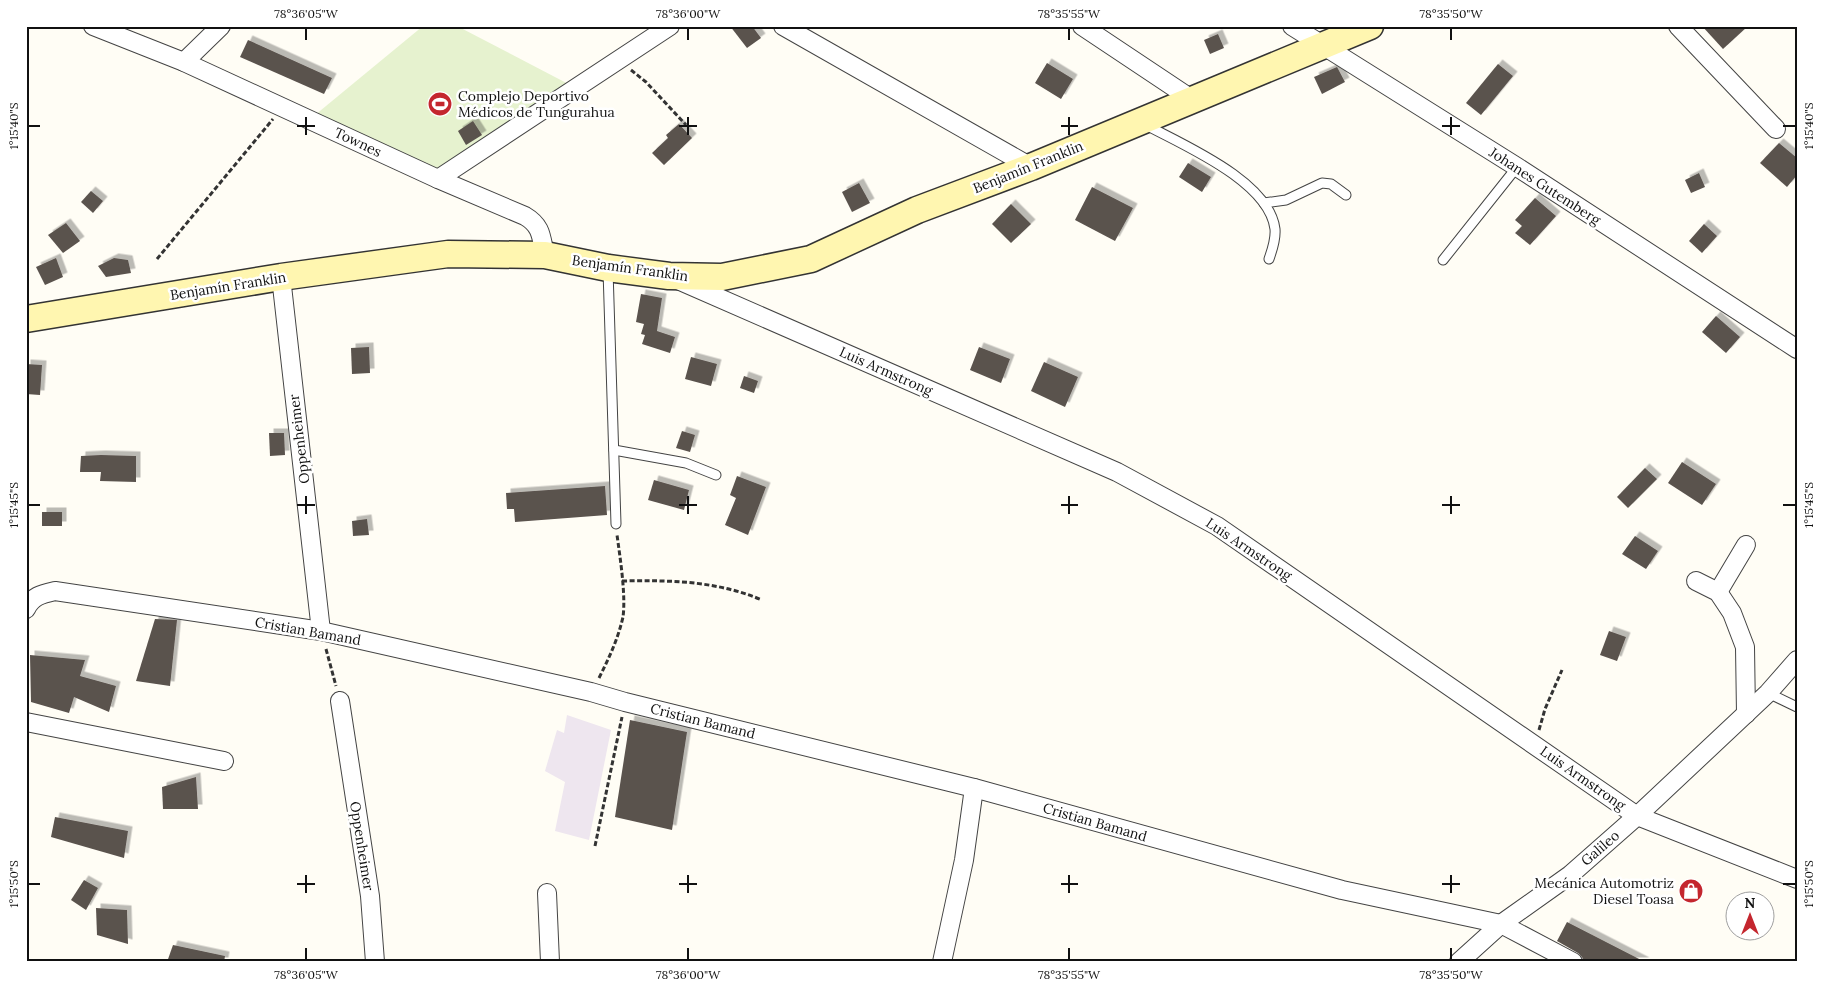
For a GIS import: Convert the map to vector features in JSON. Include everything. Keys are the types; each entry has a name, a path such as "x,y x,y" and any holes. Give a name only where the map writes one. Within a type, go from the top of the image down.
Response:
{"street":[{"name":"Townes","path":"93,26 184,62 534,222 540,231 546,255"},
{"path":"184,62 221,26"},
{"path":"438,179 670,26"},
{"path":"783,26 1031,167"},
{"path":"1082,26 1193,100"},
{"name":"Johanes Gutemberg","path":"1292,26 1517,167 1797,349"},
{"name":"Benjamín Franklin","path":"26,319 281,277 448,254 546,255 608,268 668,276 722,277 811,259 917,210 1031,167 1370,26"},
{"path":"1678,26 1776,129"},
{"name":"Luis Armstrong","path":"668,276 1117,472 1217,526 1637,816 1797,879"},
{"name":"Oppenheimer","path":"281,277 321,631"},
{"path":"1718,592 1746,544"},
{"path":"1696,581 1718,592 1732,613 1744,647 1746,714"},
{"name":"Cristian Bamand","path":"26,609 36,596 55,591 321,631 591,692 974,788 1342,890 1501,924 1573,962"},
{"name":"Galileo","path":"1459,962 1501,924 1570,874 1637,816 1768,693 1797,660"},
{"name":"Oppenheimer","path":"340,701 370,896 374,962"},
{"path":"26,722 224,761"},
{"path":"942,962 964,860 974,788"},
{"path":"547,893 550,962"}],"lane":[{"path":"1140,122 1226,168 1242,180 1264,203 1275,231 1275,241 1269,259"},
{"path":"1444,260 1517,167"},
{"path":"1264,203 1286,200 1322,183 1331,184 1346,195"},
{"path":"608,268 616,524"},
{"path":"614,450 686,463 716,475"},
{"path":"1768,693 1797,707"}],"path":[{"path":"618,60 646,82 686,125"},
{"path":"157,259 283,106"},
{"path":"591,692 613,652 623,615 622,581 616,524"},
{"path":"622,581 665,580 705,583 744,593 762,600"},
{"path":"321,631 340,701"},
{"path":"1535,745 1545,709 1562,670"},
{"path":"595,846 625,702"}],"shaded area":[{"path":"567,715 611,730 589,840 555,831 565,782 545,771 557,730 564,733"}],"green space":[{"name":"Complejo Deportivo Médicos de Tungurahua","path":"423,26 457,26 576,88 438,179 309,120"}],"building":[{"path":"730,26 752,26 761,38 747,48"},
{"path":"1702,26 1748,26 1723,49"},
{"path":"1218,34 1224,48 1210,54 1204,40"},
{"path":"248,40 332,78 324,94 240,57"},
{"path":"1047,63 1073,79 1061,99 1035,83"},
{"path":"1498,64 1513,76 1481,115 1466,103"},
{"path":"1337,67 1345,82 1322,94 1314,77"},
{"path":"473,121 482,135 466,145 458,131"},
{"path":"679,124 692,138 664,165 652,153 668,138 666,135"},
{"path":"1779,143 1797,158 1797,175 1787,187 1760,163"},
{"path":"1188,163 1211,177 1202,192 1179,177"},
{"path":"1699,173 1705,187 1691,193 1685,180"},
{"path":"859,183 870,203 852,212 842,192"},
{"path":"1092,187 1133,208 1115,241 1075,220"},
{"path":"91,191 103,201 93,213 81,202"},
{"path":"1535,198 1556,216 1530,245 1515,233 1522,226 1515,220"},
{"path":"1011,204 1031,224 1011,243 992,224"},
{"path":"66,223 80,241 63,253 48,235"},
{"path":"1704,224 1717,236 1702,253 1689,241"},
{"path":"56,258 63,277 45,285 36,267"},
{"path":"114,258 128,260 131,273 106,277 98,266"},
{"path":"641,294 662,298 657,331 675,337 670,353 642,344 645,335 641,334 644,324 636,322"},
{"path":"1716,316 1740,337 1726,353 1702,332"},
{"path":"369,347 370,373 352,374 351,348"},
{"path":"979,347 1010,359 1001,383 970,370"},
{"path":"691,357 717,364 711,386 685,379"},
{"path":"1044,362 1078,377 1065,407 1031,391"},
{"path":"26,364 42,365 40,395 26,394"},
{"path":"744,376 758,381 754,393 740,388"},
{"path":"682,431 695,435 690,452 676,448"},
{"path":"269,433 284,433 285,455 270,456"},
{"path":"81,456 136,456 136,482 100,481 101,472 80,472"},
{"path":"1682,462 1716,484 1702,505 1668,483"},
{"path":"1645,468 1657,479 1628,508 1617,497"},
{"path":"737,476 766,487 748,535 725,525 736,498 730,495"},
{"path":"654,480 689,490 684,510 648,500"},
{"path":"605,486 607,515 515,522 514,509 507,509 506,493"},
{"path":"42,512 62,512 62,526 42,526"},
{"path":"367,519 369,535 353,536 352,521"},
{"path":"1635,536 1658,551 1646,569 1622,554"},
{"path":"155,619 177,620 170,686 136,681"},
{"path":"1609,631 1626,637 1617,661 1600,655"},
{"path":"30,655 85,660 80,676 116,686 109,712 74,697 69,713 31,702"},
{"path":"630,720 687,732 672,830 615,817"},
{"path":"196,777 198,809 163,809 162,787"},
{"path":"55,817 128,831 124,858 51,837"},
{"path":"84,880 98,888 86,910 71,900"},
{"path":"96,908 127,910 128,944 97,935"},
{"path":"1567,922 1645,962 1584,962 1578,953 1557,941"},
{"path":"173,945 225,956 224,962 167,962"}],"place":[{"name":"Complejo Deportivo Médicos de Tungurahua","path":"440,104"},
{"name":"Mecánica Automotriz Diesel Toasa","path":"1691,891"}]}
